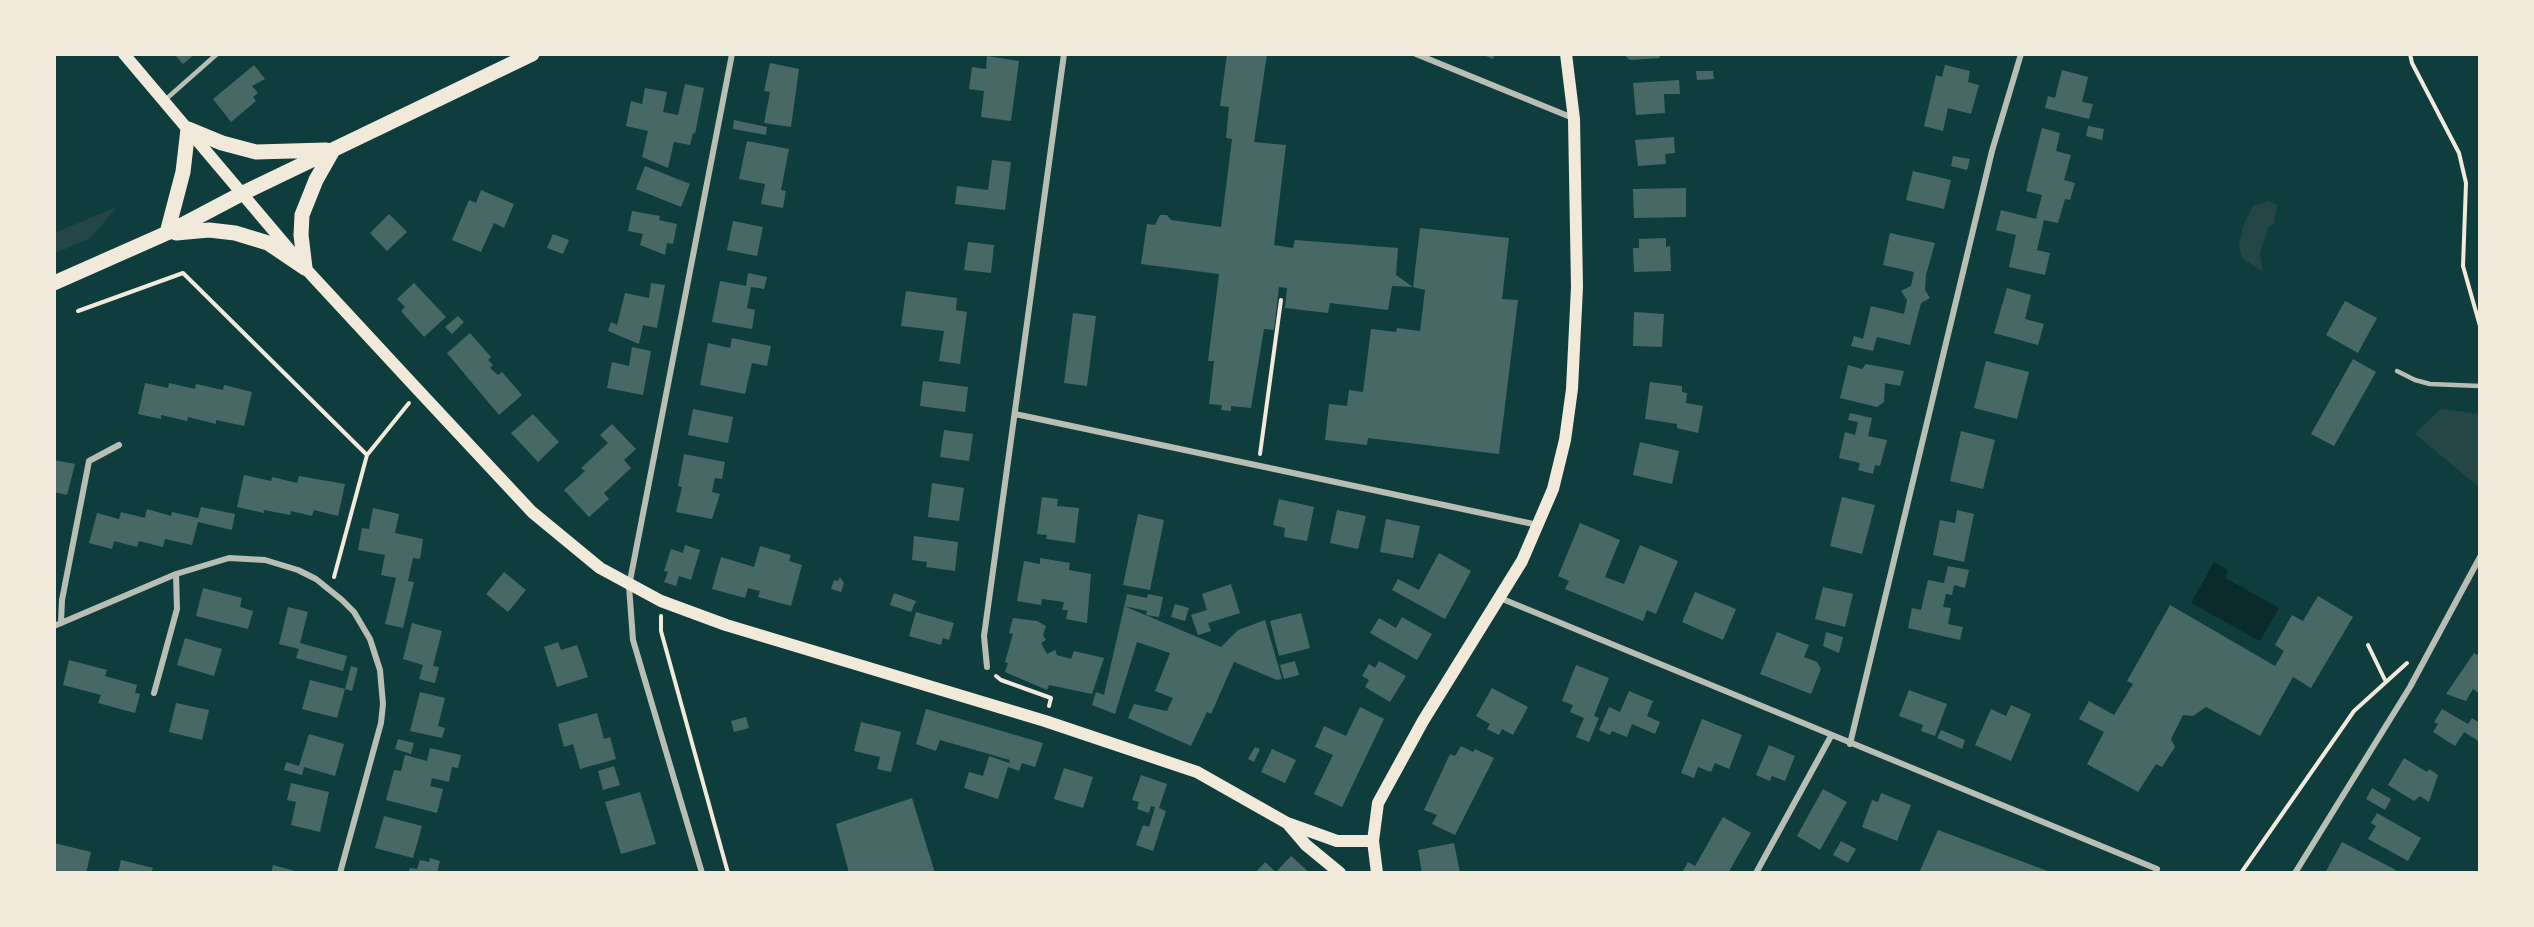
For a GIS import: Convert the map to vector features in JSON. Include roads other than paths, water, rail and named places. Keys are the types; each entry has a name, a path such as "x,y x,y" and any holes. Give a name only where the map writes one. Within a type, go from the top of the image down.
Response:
{"main road":[{"path":"124,54 305,268 554,533 600,568 629,586 661,601 726,625 1045,721 1197,772 1287,823 1337,841 1373,841"},
{"path":"54,283 167,234 241,194 532,54"},
{"path":"1377,873 1373,841 1378,803 1423,721 1522,561 1553,489 1565,440 1572,389 1577,287 1574,119 1566,54"},
{"path":"188,129 222,143 256,152 333,150"},
{"path":"167,234 183,172 188,129"},
{"path":"305,268 301,235 302,215 316,180 333,150"},
{"path":"167,234 209,230 235,233 268,243 305,268"},
{"path":"1287,823 1306,845 1340,873"}],"street":[{"path":"702,873 633,640 629,586 732,54"},
{"path":"987,666 984,636 1064,54"},
{"path":"1416,54 1574,119"},
{"path":"1850,744 1992,151 2021,54"},
{"path":"1015,414 1538,525"},
{"path":"57,625 89,461 119,446"},
{"path":"57,625 176,574 215,561 249,558 280,563 298,570 330,590 354,612 370,639 380,670 383,704 381,723 340,873"},
{"path":"2295,873 2410,687 2480,558"},
{"path":"154,693 177,609 176,574"},
{"path":"1500,598 2157,869"},
{"path":"1756,873 1832,736"}],"lane":[{"path":"164,101 217,54"},
{"path":"2397,371 2430,384 2480,386"}]}
